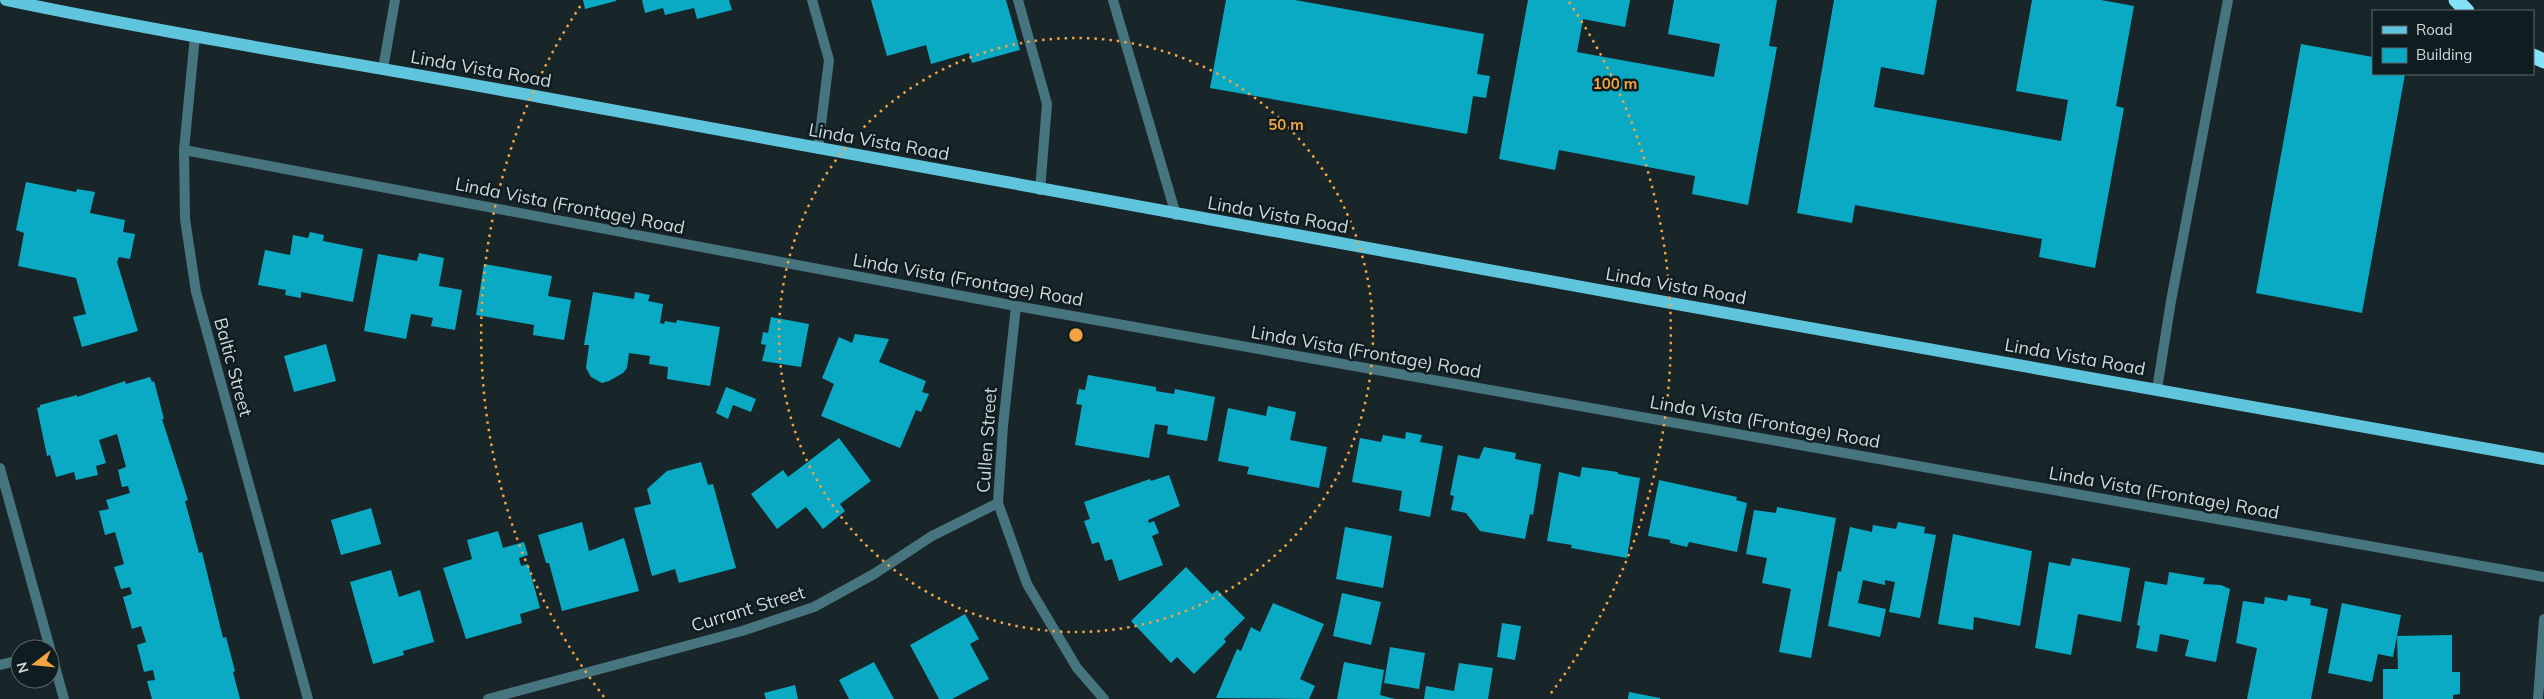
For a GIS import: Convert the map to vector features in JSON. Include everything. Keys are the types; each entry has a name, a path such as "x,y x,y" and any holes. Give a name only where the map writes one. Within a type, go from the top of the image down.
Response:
{"highway":[{"path":"2456,0 2465,10"}],"main road":[{"name":"Linda Vista Road","path":"6,0 124,24 383,69 1176,215 2544,458"}],"street":[{"path":"383,69 395,0"},
{"path":"812,0 829,60 818,149"},
{"path":"1018,0 1047,104 1040,190"},
{"path":"1113,0 1176,215"},
{"path":"2157,390 2171,302 2228,0"},
{"name":"Baltic Street","path":"194,36 184,150 185,219 196,292 308,699"},
{"name":"Linda Vista (Frontage) Road","path":"184,150 1016,306 2544,577"},
{"name":"Cullen Street","path":"1016,306 1003,426 998,503 1027,584 1077,668 1104,699"},
{"path":"0,468 46,639"},
{"name":"Currant Street","path":"488,699 742,631 814,607 874,574 932,536 998,503"},
{"path":"2538,699 2544,620"},
{"path":"60,686 64,699"}],"building":[{"path":"583,0 616,0 616,1 585,9"},
{"path":"642,0 729,0 732,10 697,19 694,8 665,15 663,8 645,13"},
{"path":"871,0 1006,0 1020,50 972,63 969,53 931,64 926,45 887,56"},
{"path":"1226,0 1295,0 1484,34 1477,74 1490,76 1486,98 1473,96 1467,134 1210,88"},
{"path":"1528,0 1630,0 1625,27 1583,19 1577,52 1714,77 1720,44 1668,34 1674,0 1777,0 1769,46 1777,47 1748,205 1692,194 1695,176 1559,150 1555,170 1499,159"},
{"path":"1834,0 1937,0 1924,75 1881,67 1874,107 2061,141 2068,100 2016,91 2032,0 2101,0 2134,6 2116,106 2124,108 2095,268 2039,257 2042,239 1855,205 1852,223 1797,213"},
{"path":"2301,44 2372,57 2372,75 2405,75 2362,313 2256,293"},
{"path":"26,182 76,192 77,189 95,192 90,213 125,220 123,232 135,234 130,259 119,257 117,262 138,331 82,347 73,317 86,314 76,278 18,266 24,233 16,230"},
{"path":"310,232 324,235 323,241 363,249 353,302 301,292 301,298 285,295 286,290 258,285 265,250 290,255 293,235 308,238"},
{"path":"419,253 444,258 439,286 462,290 455,330 431,326 433,318 411,314 406,339 364,331 378,254 417,261"},
{"path":"484,264 552,276 548,296 571,300 564,340 533,335 534,325 476,315"},
{"path":"593,292 634,299 635,292 650,295 648,301 663,304 660,323 664,324 665,321 676,323 677,320 720,327 710,386 667,379 668,367 649,364 650,356 629,353 627,368 623,373 602,383 591,377 586,368 589,345 584,345"},
{"path":"771,317 809,324 801,367 762,361 766,345 761,344 763,332 768,333"},
{"path":"855,334 889,339 879,362 926,381 922,392 929,394 921,412 916,410 900,448 821,416 834,384 822,378 839,337 852,343"},
{"path":"326,344 336,381 294,392 284,356"},
{"path":"1088,375 1156,387 1156,391 1174,394 1175,389 1215,397 1207,441 1167,434 1168,426 1155,424 1149,458 1075,445 1082,405 1076,404 1079,389 1085,390"},
{"path":"150,377 152,382 154,381 164,419 162,419 188,500 185,501 199,553 202,552 223,638 226,637 240,699 152,699 147,681 155,680 153,670 144,672 137,645 146,642 141,626 132,629 123,597 132,594 130,587 121,589 114,567 124,564 115,532 105,535 99,511 109,509 106,500 130,493 128,486 122,487 118,470 126,467 117,434 99,440 106,463 96,466 98,475 76,480 74,472 56,477 50,455 47,456 37,408 40,405 77,395 77,397 125,381 126,384"},
{"path":"726,387 756,399 751,412 733,405 728,419 716,413"},
{"path":"1268,406 1296,412 1290,440 1327,447 1319,488 1247,474 1249,467 1218,461 1228,408 1266,416"},
{"path":"1406,432 1422,435 1420,442 1443,446 1430,517 1399,511 1402,491 1352,482 1360,438 1381,442 1383,435 1405,439"},
{"path":"839,438 871,481 840,504 845,511 823,529 806,507 777,529 751,494 783,470 788,477"},
{"path":"1484,447 1516,453 1515,459 1541,464 1533,515 1530,514 1525,539 1480,531 1466,513 1451,510 1454,496 1450,495 1458,455 1479,459"},
{"path":"701,462 708,485 713,484 736,568 679,583 675,569 652,576 634,508 651,504 647,489 667,471"},
{"path":"1582,467 1618,472 1618,474 1640,478 1627,558 1571,548 1572,545 1547,541 1559,472 1580,477"},
{"path":"1169,475 1180,506 1148,520 1149,523 1154,521 1159,533 1152,536 1163,565 1119,581 1112,559 1105,561 1099,542 1092,544 1084,521 1090,519 1084,502 1150,479 1151,481"},
{"path":"1659,480 1737,497 1736,500 1747,503 1737,552 1689,542 1687,547 1670,543 1670,540 1648,536"},
{"path":"1777,507 1836,518 1811,658 1779,652 1791,589 1762,583 1767,558 1746,554 1754,510 1776,513"},
{"path":"371,508 381,544 341,555 331,520"},
{"path":"582,522 589,551 624,538 639,591 562,611 549,563 546,563 538,535"},
{"path":"1898,522 1925,527 1924,533 1936,535 1920,618 1889,612 1895,582 1885,580 1885,585 1863,580 1858,603 1886,609 1880,637 1828,626 1838,571 1841,572 1850,527 1872,532 1873,525 1896,529"},
{"path":"1345,527 1392,536 1383,588 1336,579"},
{"path":"498,531 503,548 524,542 528,555 519,558 521,566 528,564 540,608 520,614 522,623 466,639 443,568 472,559 467,540"},
{"path":"1953,534 2032,551 2020,626 1974,617 1973,630 1938,624"},
{"path":"2072,558 2130,568 2121,622 2078,614 2071,655 2035,648 2049,562 2070,566"},
{"path":"1186,567 1212,594 1217,590 1245,618 1224,639 1226,642 1194,674 1177,657 1171,663 1131,621"},
{"path":"391,570 399,597 420,590 434,642 403,651 404,655 373,664 350,582"},
{"path":"2169,572 2205,578 2203,584 2221,585 2230,589 2216,662 2185,656 2189,640 2160,634 2157,652 2136,648 2140,626 2137,625 2145,581 2167,585"},
{"path":"1342,593 1381,602 1371,645 1333,636"},
{"path":"2288,595 2311,599 2310,605 2328,609 2311,699 2247,699 2257,648 2236,643 2243,601 2264,604 2265,597 2287,601"},
{"path":"1273,603 1324,624 1300,679 1315,686 1309,699 1216,698 1237,649 1241,651 1251,627 1260,632"},
{"path":"2342,603 2401,615 2393,657 2378,654 2372,682 2328,673"},
{"path":"965,614 979,639 970,644 989,679 952,699 939,699 910,645"},
{"path":"1502,623 1521,626 1515,660 1497,657"},
{"path":"2452,635 2452,672 2460,672 2460,694 2453,695 2453,699 2383,699 2383,669 2398,669 2397,636"},
{"path":"1390,647 1425,653 1419,689 1384,683"},
{"path":"874,662 894,699 849,699 839,680"},
{"path":"1344,662 1384,670 1380,695 1395,699 1337,699"},
{"path":"1459,663 1493,668 1488,699 1424,699 1426,686 1454,691"},
{"path":"795,685 798,699 766,699 764,693"},
{"path":"1629,692 1660,698 1660,699 1628,699"}]}
